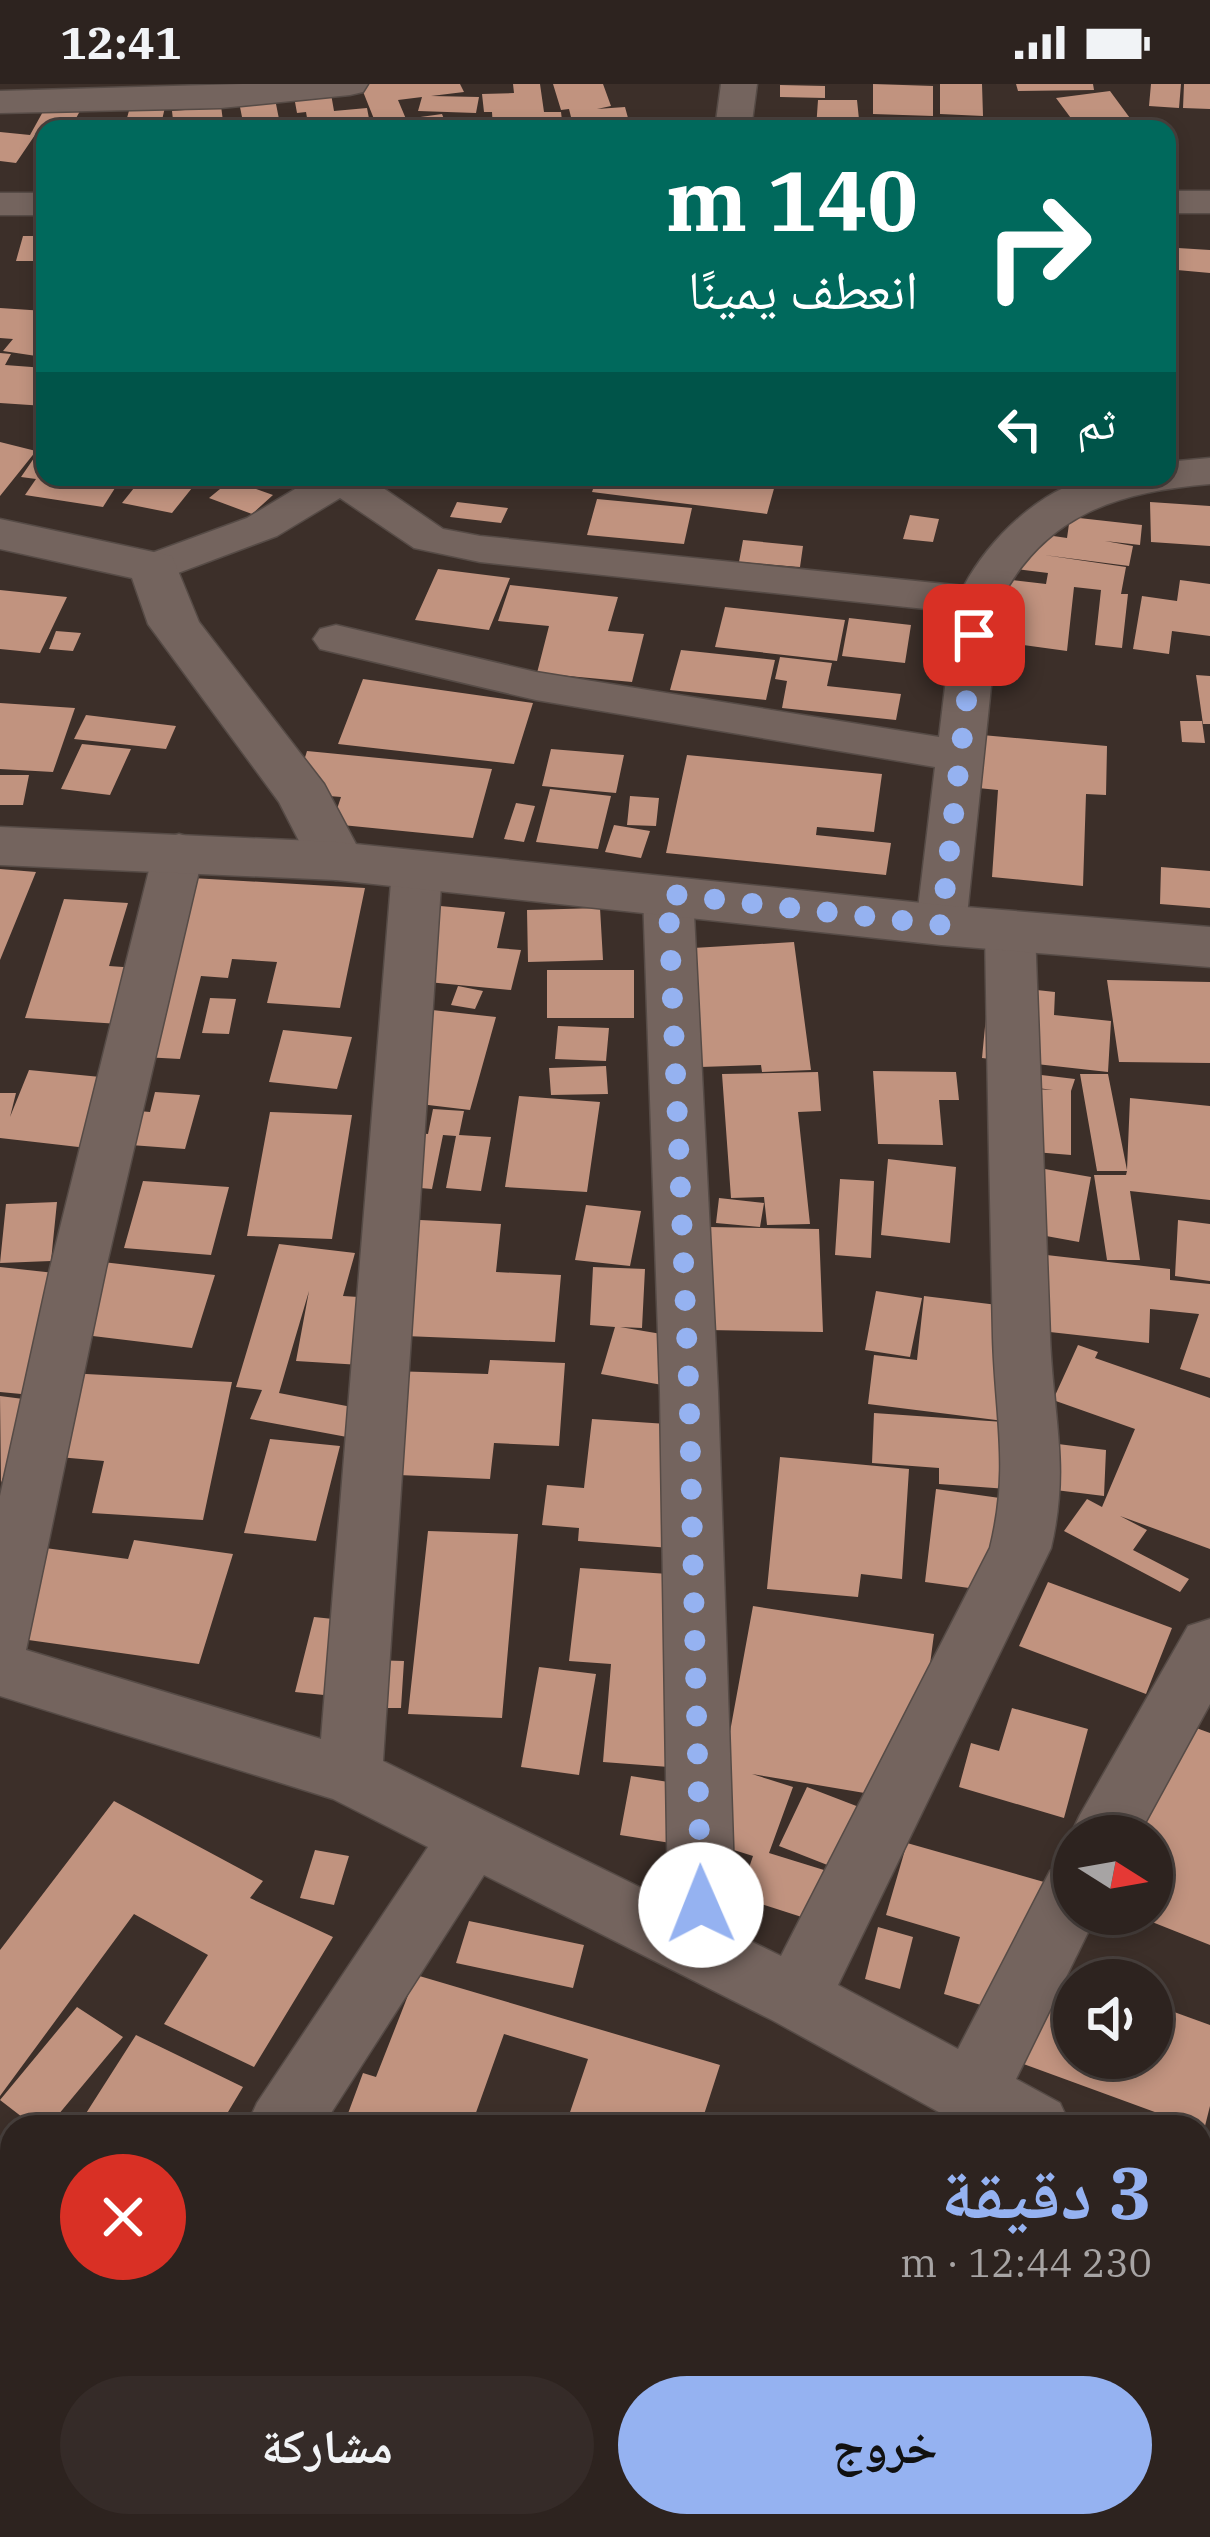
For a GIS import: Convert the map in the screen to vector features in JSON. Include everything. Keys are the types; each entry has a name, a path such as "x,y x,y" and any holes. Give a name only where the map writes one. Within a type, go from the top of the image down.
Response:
{"main road":[{"path":"0,534 154,567 174,624 304,797 336,861"},
{"path":"0,846 179,850 336,861 941,925 1210,947"}],"street":[{"path":"0,102 221,97 350,84"},
{"path":"734,120 740,84"},
{"path":"1176,202 1210,202"},
{"path":"0,204 36,205"},
{"path":"1176,474 1210,471"},
{"path":"154,567 262,527 330,486"},
{"path":"354,486 429,539 480,549 978,601"},
{"path":"941,925 978,601 990,572 1025,533 1113,486"},
{"path":"336,639 536,686 959,756"},
{"path":"0,1639 78,1268 179,850"},
{"path":"350,1776 417,870"},
{"path":"668,894 689,1392 703,1951"},
{"path":"796,1997 1011,1568 1032,1501 1022,1348 1010,930"},
{"path":"1115,1815 1210,1645"},
{"path":"0,1669 350,1776 796,1997 1015,2115"},
{"path":"290,2115 472,1837"},
{"path":"974,2090 1053,1934"}],"building":[{"path":"360,84 460,84 464,92 431,96 479,97 476,113 418,111 422,97 398,100 406,119 442,114 444,120 374,120"},
{"path":"513,84 540,84 544,112 561,112 562,120 492,120 492,112 484,112 482,94 514,93"},
{"path":"553,84 603,84 611,106 597,109 625,107 629,120 572,120 569,109 561,110"},
{"path":"873,84 933,86 933,116 873,114"},
{"path":"940,84 982,84 983,116 940,114"},
{"path":"1016,84 1093,84 1094,90 1018,91"},
{"path":"1151,84 1181,84 1179,108 1149,106"},
{"path":"1184,84 1210,84 1210,109 1183,108"},
{"path":"780,85 825,86 825,98 780,97"},
{"path":"330,88 334,111 367,108 369,120 307,120 306,112 297,113 293,91"},
{"path":"1110,91 1131,120 1072,120 1056,98"},
{"path":"274,94 279,119 243,120 238,97"},
{"path":"220,98 223,120 173,120 172,111 198,109 197,100"},
{"path":"818,100 857,100 859,120 817,120"},
{"path":"130,107 165,107 162,120 126,120"},
{"path":"45,108 80,111 75,120 38,120"},
{"path":"36,124 36,135 16,163 0,161 0,132 30,135"},
{"path":"23,236 36,236 36,261 16,261"},
{"path":"1178,248 1210,250 1210,273 1177,270"},
{"path":"0,308 36,310 36,356 3,351 13,339 0,338"},
{"path":"0,353 11,354 5,365 36,367 36,405 0,403"},
{"path":"0,442 36,451 0,496"},
{"path":"36,455 36,479 21,477"},
{"path":"36,479 36,486 116,486 103,507 25,495"},
{"path":"136,486 192,488 172,513 122,503"},
{"path":"224,486 248,486 273,495 252,514 209,498"},
{"path":"594,486 775,486 767,514 592,492"},
{"path":"597,499 692,508 684,544 587,535"},
{"path":"457,502 508,508 501,523 450,517"},
{"path":"1150,502 1210,506 1210,546 1151,542"},
{"path":"910,515 939,519 933,542 903,539"},
{"path":"1070,517 1142,525 1140,545 1105,541 1133,546 1129,566 1044,555 1126,567 1121,594 1128,594 1122,648 1095,645 1101,590 1074,587 1067,651 981,639 995,578 1046,584 1048,573 1008,568 1033,533 1067,538"},
{"path":"743,540 803,546 800,567 739,562"},
{"path":"438,569 510,578 489,630 415,620"},
{"path":"1180,580 1210,584 1210,636 1172,631 1169,654 1133,649 1142,596 1177,601"},
{"path":"510,585 618,597 608,631 644,634 632,682 537,673 549,626 498,621"},
{"path":"0,590 67,597 40,653 0,649"},
{"path":"725,607 845,620 837,661 715,647"},
{"path":"849,618 911,625 905,663 842,656"},
{"path":"56,631 81,633 73,651 49,649"},
{"path":"681,650 775,660 766,700 670,690"},
{"path":"780,657 832,663 827,686 901,694 896,720 782,708 787,681 775,679"},
{"path":"1196,675 1210,676 1210,724 1203,724"},
{"path":"363,679 533,703 514,764 338,744"},
{"path":"0,703 75,708 53,772 0,769"},
{"path":"86,715 176,726 166,749 74,739"},
{"path":"1180,721 1202,721 1205,743 1182,742"},
{"path":"982,735 1107,746 1106,795 1086,794 1083,886 992,877 998,790 978,788"},
{"path":"82,744 131,749 110,795 61,789"},
{"path":"551,749 624,755 616,793 542,786"},
{"path":"307,751 492,769 473,838 332,824 341,797 294,793"},
{"path":"687,755 882,774 874,832 817,827 816,835 891,843 886,875 666,853"},
{"path":"0,775 29,775 23,805 0,805"},
{"path":"550,789 611,796 598,849 536,842"},
{"path":"630,796 659,798 656,826 627,825"},
{"path":"516,803 535,806 524,842 504,839"},
{"path":"614,825 650,831 641,858 605,852"},
{"path":"1161,867 1210,871 1210,908 1160,904"},
{"path":"0,869 36,872 0,960"},
{"path":"175,877 365,888 340,1008 267,1003 277,962 232,959 228,978 201,976 180,1059 125,1056"},
{"path":"64,899 128,903 109,966 137,968 120,1024 25,1018"},
{"path":"408,903 505,912 497,948 521,950 511,990 387,978"},
{"path":"600,908 603,960 528,962 527,910"},
{"path":"794,942 811,1070 762,1072 761,1065 670,1068 660,950"},
{"path":"547,970 634,970 634,1018 547,1018"},
{"path":"1107,980 1210,982 1210,1063 1119,1062"},
{"path":"989,985 1055,992 1054,1015 1111,1021 1108,1072 982,1058"},
{"path":"458,986 483,991 475,1009 451,1005"},
{"path":"210,998 236,999 229,1034 202,1033"},
{"path":"423,1009 496,1017 470,1110 395,1101"},
{"path":"558,1026 609,1028 606,1061 555,1059"},
{"path":"283,1030 352,1037 337,1089 269,1082"},
{"path":"606,1066 608,1094 551,1095 549,1068"},
{"path":"29,1070 121,1079 96,1149 0,1138 0,1093 16,1093 10,1117"},
{"path":"873,1071 956,1072 959,1100 939,1100 943,1145 878,1144"},
{"path":"1007,1071 1075,1079 1071,1155 997,1149 999,1087 1053,1090 1006,1084"},
{"path":"818,1072 821,1111 798,1112 810,1224 767,1225 764,1197 731,1198 722,1074"},
{"path":"1080,1074 1108,1074 1127,1170 1130,1098 1210,1106 1210,1200 1130,1191 1140,1260 1107,1260 1094,1175 1126,1175 1127,1171 1097,1171"},
{"path":"155,1092 200,1095 185,1149 117,1144 127,1110 150,1112"},
{"path":"519,1096 600,1102 587,1192 505,1187"},
{"path":"433,1109 464,1111 459,1135 491,1137 481,1191 446,1188 456,1136 443,1135 432,1189 373,1184 384,1130 428,1134"},
{"path":"270,1112 352,1115 332,1239 247,1236"},
{"path":"888,1159 956,1167 950,1243 881,1235"},
{"path":"1011,1163 1091,1177 1079,1242 997,1227"},
{"path":"840,1179 874,1181 871,1258 835,1255"},
{"path":"143,1181 229,1187 211,1255 124,1248"},
{"path":"719,1198 764,1203 760,1227 716,1223"},
{"path":"57,1202 51,1261 0,1263 6,1204"},
{"path":"586,1205 641,1211 630,1266 575,1260"},
{"path":"420,1220 501,1224 496,1272 561,1275 555,1342 405,1336"},
{"path":"1178,1220 1210,1224 1210,1281 1175,1276"},
{"path":"709,1227 819,1229 823,1332 708,1330"},
{"path":"279,1244 355,1253 343,1296 374,1298 361,1365 296,1361 309,1291 279,1393 357,1408 347,1437 250,1419 262,1390 236,1387"},
{"path":"1020,1252 1170,1269 1170,1280 1210,1284 1210,1378 1180,1369 1199,1314 1150,1309 1149,1343 1014,1328"},
{"path":"94,1261 215,1275 192,1348 68,1333"},
{"path":"0,1267 73,1275 32,1395 0,1392"},
{"path":"593,1267 645,1269 642,1328 620,1327 691,1339 679,1388 601,1374 615,1327 590,1325"},
{"path":"876,1291 922,1298 910,1357 865,1350"},
{"path":"924,1296 1014,1307 1004,1421 868,1404 874,1355 917,1360"},
{"path":"1078,1345 1098,1352 1095,1358 1210,1398 1210,1549 1120,1516 1147,1530 1133,1550 1189,1579 1180,1592 1064,1531 1087,1499 1102,1507 1135,1429 1053,1400"},
{"path":"490,1360 565,1363 559,1446 494,1443 490,1479 376,1474 391,1371 488,1374"},
{"path":"68,1373 232,1382 203,1520 92,1513 104,1461 47,1456"},
{"path":"0,1396 31,1400 1,1483"},
{"path":"874,1413 1019,1423 1020,1490 939,1484 939,1468 872,1463"},
{"path":"592,1419 682,1425 671,1548 578,1541 579,1528 542,1525 547,1485 584,1488"},
{"path":"270,1439 340,1446 316,1541 244,1533"},
{"path":"1034,1441 1106,1450 1104,1496 1031,1487"},
{"path":"780,1457 909,1469 902,1579 861,1574 858,1597 767,1589"},
{"path":"936,1489 1014,1500 1006,1593 925,1582"},
{"path":"428,1531 518,1534 502,1718 408,1714"},
{"path":"134,1540 233,1554 199,1664 0,1636 30,1546 128,1559"},
{"path":"580,1568 683,1575 669,1767 603,1762 611,1664 569,1661"},
{"path":"1048,1582 1172,1628 1146,1694 1019,1646"},
{"path":"753,1606 934,1634 912,1801 752,1774 793,1787 769,1853 853,1879 836,1928 739,1897 753,1856 702,1840 723,1770"},
{"path":"314,1617 343,1620 324,1695 295,1692"},
{"path":"369,1660 404,1661 401,1708 366,1708"},
{"path":"539,1667 596,1674 579,1775 521,1767"},
{"path":"1012,1708 1088,1729 1065,1815 959,1787 971,1743 999,1751"},
{"path":"1177,1721 1210,1733 1210,1945 1173,1930 1173,1815 1141,1815"},
{"path":"631,1776 687,1785 677,1844 620,1835"},
{"path":"807,1787 885,1817 858,1877 779,1846"},
{"path":"114,1801 263,1881 250,1898 333,1937 254,2067 164,2024 208,1955 134,1914 0,2096 0,1950"},
{"path":"907,1843 1051,1884 1018,2016 944,1994 960,1937 886,1915"},
{"path":"315,1850 349,1856 334,1905 300,1898"},
{"path":"469,1921 584,1945 573,1988 456,1963"},
{"path":"878,1927 913,1937 900,1989 865,1979"},
{"path":"1042,1965 1053,1969 1053,2075 1010,2059"},
{"path":"416,1975 720,2065 704,2115 569,2115 588,2059 504,2034 475,2115 347,2115 363,2073 376,2077"},
{"path":"77,2007 123,2037 58,2115 19,2115 0,2100"},
{"path":"1173,2012 1210,2025 1208,2115 1163,2115 1065,2079 1173,2079"},
{"path":"136,2035 243,2087 226,2115 85,2115"}],"route":[{"path":"701,1905 689,1392 668,894 941,925 974,635"}]}
